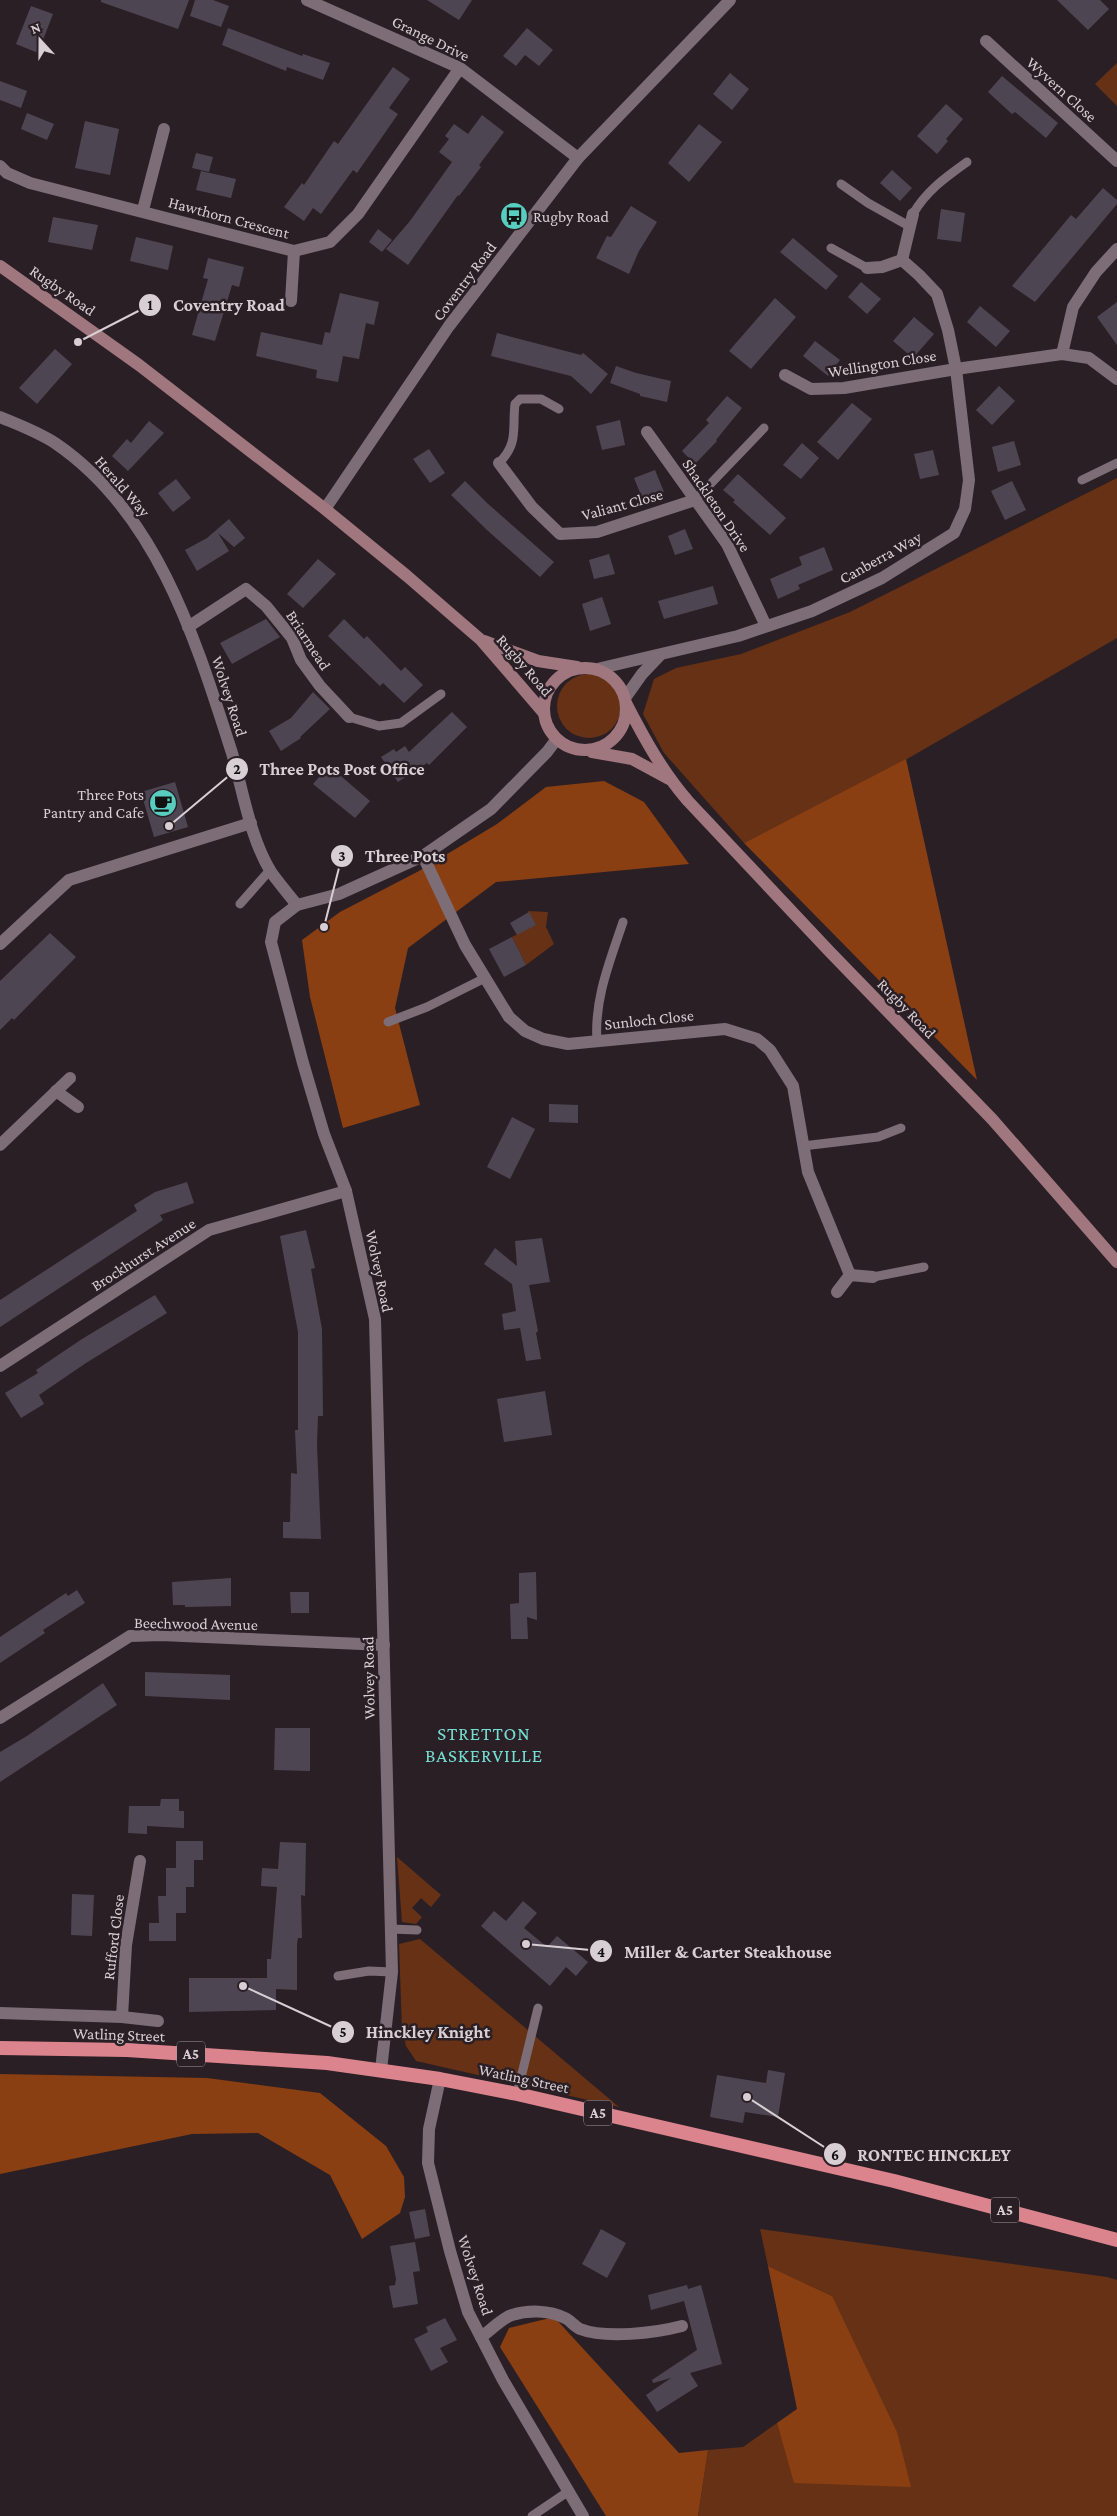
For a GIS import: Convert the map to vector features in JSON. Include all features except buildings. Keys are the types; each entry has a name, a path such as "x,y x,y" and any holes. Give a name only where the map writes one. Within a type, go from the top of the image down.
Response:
{"highway":[{"name":"Watling Street","path":"0,2048 127,2050 326,2063 440,2079 517,2094 894,2181 1117,2240"}],"main road":[{"name":"Rugby Road","path":"0,266 94,332 325,509 481,640 543,712"},
{"name":"Rugby Road","path":"481,640 538,661 582,668"},
{"path":"582,668 597,669 615,680 626,700 626,717 622,730 607,744 588,751 571,749 556,740 550,732 543,712 546,696 553,682 566,672 582,668"},
{"name":"Rugby Road","path":"626,700 647,743 670,779 830,952 992,1119 1117,1262"},
{"name":"Rugby Road","path":"588,751 632,759 670,779"}],"street":[{"name":"Grange Drive","path":"307,0 460,68 578,158"},
{"name":"Coventry Road","path":"325,509 449,326 578,158 730,0"},
{"name":"Wyvern Close","path":"986,41 1117,161"},
{"name":"Hawthorn Crescent","path":"0,166 7,173 30,183 143,210 294,251 330,242 358,214 460,68"},
{"path":"143,210 164,129"},
{"path":"867,268 882,267 902,260 911,220"},
{"path":"1062,354 1073,307 1096,272 1117,249"},
{"path":"291,301 294,251"},
{"name":"Canberra Way","path":"597,669 738,636 812,611 882,578 954,533 965,510 969,480 956,369 948,330 937,294 920,275 902,260"},
{"name":"Wellington Close","path":"786,375 811,389 844,388 956,369 1062,354 1089,358 1117,379"},
{"name":"Herald Way","path":"0,417 54,443 76,459 115,498 142,534"},
{"name":"Shackleton Drive","path":"647,432 727,544 766,626"},
{"name":"Valiant Close","path":"499,463 532,508 560,534 597,532 695,500"},
{"name":"Wolvey Road","path":"142,534 163,572 188,627 210,683 251,823 270,870 297,905 275,922 272,942 324,1134 346,1191 375,1319 392,1972 381,2070"},
{"name":"Briarmead","path":"188,627 246,589 266,606 292,638 301,660 320,686 349,718"},
{"path":"626,700 642,674 660,655"},
{"path":"297,905 339,894 423,856 491,808 548,752 556,740"},
{"path":"0,944 69,880 251,823"},
{"name":"Sunloch Close","path":"423,856 465,945 509,1017 525,1031 543,1039 568,1044 726,1029 756,1039 770,1050 793,1086 810,1179 850,1275"},
{"path":"0,1144 70,1078"},
{"path":"56,1091 78,1108"},
{"name":"Brockhurst Avenue","path":"0,1366 209,1230 346,1191"},
{"path":"837,1292 850,1275 873,1277"},
{"name":"Beechwood Avenue","path":"0,1718 130,1636 162,1635 384,1645"},
{"name":"Rufford Close","path":"122,2017 126,1945 140,1861"},
{"path":"0,2013 122,2017 158,2021"},
{"name":"Wolvey Road","path":"440,2079 429,2129 428,2163 468,2312 503,2380 583,2516"},
{"path":"481,2337 511,2315 534,2312 550,2313 566,2318 580,2329 609,2334 661,2331 682,2326"}],"lane":[{"path":"841,184 868,203 911,220 919,203 938,182 967,162"},
{"path":"831,248 867,268"},
{"path":"499,463 509,453 515,433 515,404 520,399 541,399 559,409"},
{"path":"695,500 764,428"},
{"path":"1082,480 1117,462"},
{"path":"349,718 379,726 401,723 441,694"},
{"path":"240,904 270,870"},
{"path":"597,1041 595,1018 598,1000 623,922"},
{"path":"388,1022 427,1007 485,978"},
{"path":"803,1146 878,1137 901,1128"},
{"path":"873,1277 924,1267"},
{"path":"390,1929 417,1930"},
{"path":"338,1976 369,1971 392,1972"},
{"path":"517,2094 538,2008"},
{"path":"532,2516 569,2491"}],"shaded area":[{"path":"1117,63 1117,106 1095,84"},
{"path":"1117,478 1117,638 881,774 744,843 664,753 643,714 654,679 676,668 741,654 850,612"},
{"path":"589,674 607,680 615,688 621,706 615,724 607,732 589,738 571,732 563,724 557,706 563,688 571,680"},
{"path":"906,759 977,1080 744,843"},
{"path":"604,781 644,802 689,864 496,882 408,948 395,1008 420,1105 343,1128 310,997 302,940 340,912 419,871 497,824 546,787"},
{"path":"528,911 548,912 546,927 554,944 526,965 512,937 535,925"},
{"path":"397,1857 441,1895 431,1907 421,1898 412,1908 422,1917 416,1924 402,1922"},
{"path":"420,1939 619,2107 416,2061 406,2046 402,2030 399,1944"},
{"path":"0,2074 207,2078 320,2093 386,2146 404,2177 405,2197 400,2213 362,2239 330,2175 258,2133 192,2134 0,2174"},
{"path":"760,2229 1107,2277 1117,2280 1117,2516 698,2516 708,2450 743,2447 777,2423 795,2483 832,2296 768,2266"},
{"path":"768,2266 832,2296 897,2432 911,2487 794,2483 777,2423 797,2409"},
{"path":"554,2317 679,2453 708,2450 698,2516 606,2516 500,2347 509,2328"}],"place":[{"name":"Rugby Road","path":"514,216"},
{"name":"Coventry Road","path":"78,342"},
{"name":"Three Pots Pantry and Cafe","path":"163,803"},
{"name":"Three Pots Post Office","path":"169,826"},
{"name":"Three Pots","path":"324,927"},
{"name":"Miller & Carter Steakhouse","path":"526,1944"},
{"name":"Hinckley Knight","path":"243,1986"},
{"name":"RONTEC HINCKLEY","path":"747,2097"}],"district":[{"name":"STRETTON BASKERVILLE","path":"484,1744"}]}
